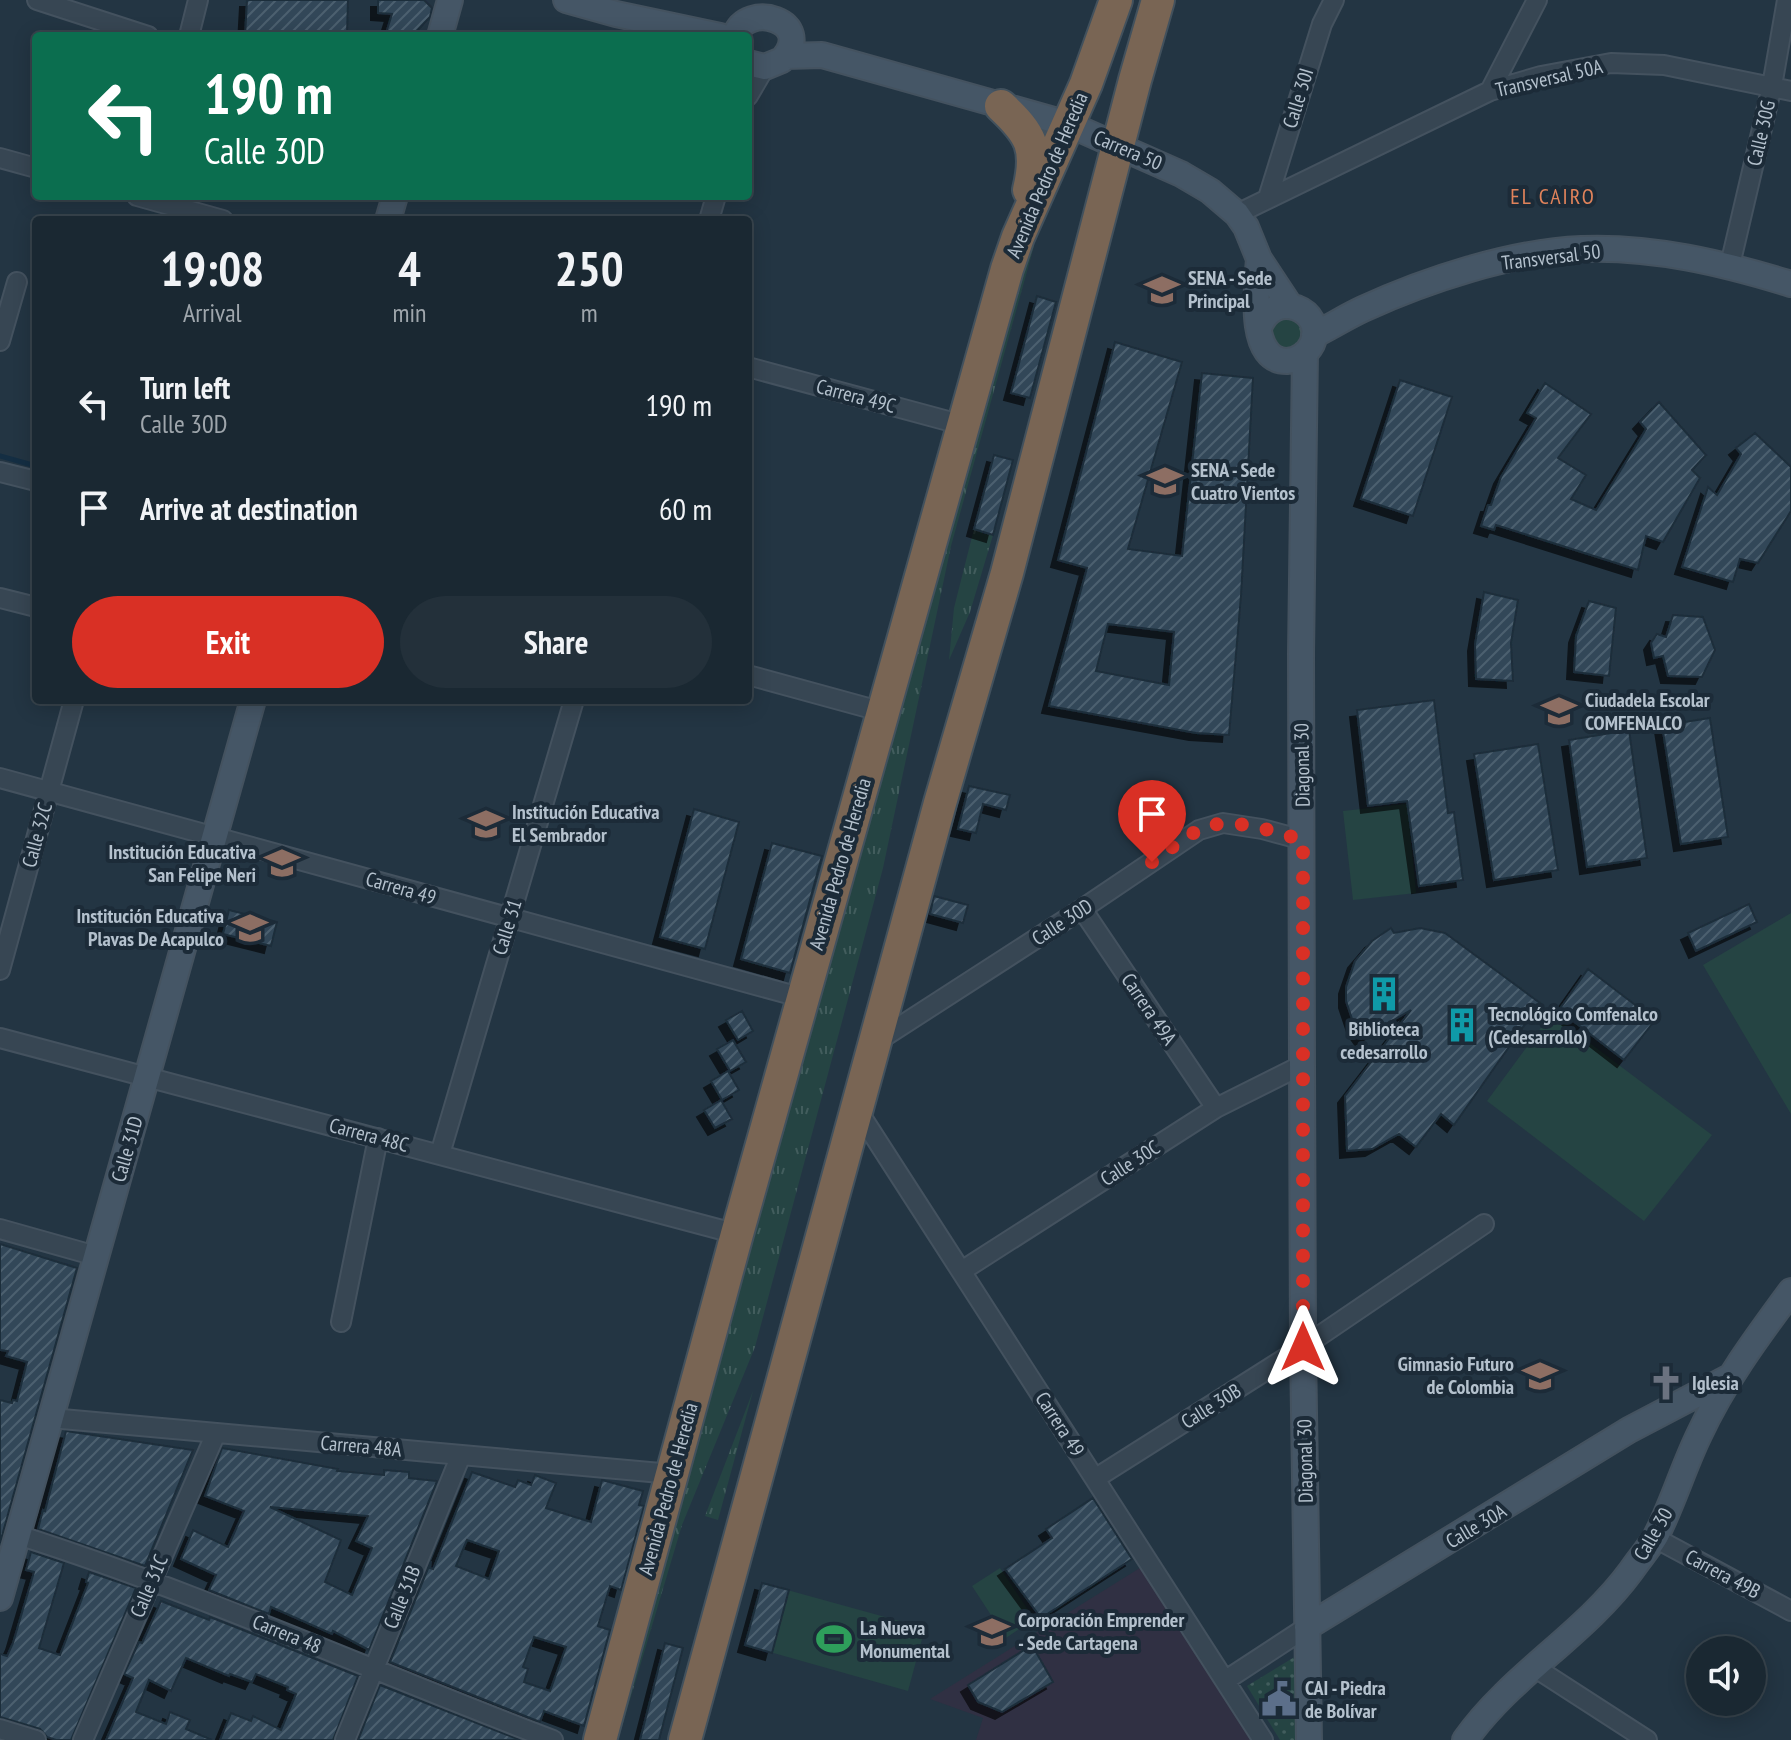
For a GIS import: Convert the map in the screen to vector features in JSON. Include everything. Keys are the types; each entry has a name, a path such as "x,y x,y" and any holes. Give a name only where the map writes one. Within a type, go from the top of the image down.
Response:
{"highway":[{"name":"Avenida Pedro de Heredia","path":"600,1740 737,1234 1018,237 1092,68 1116,0"},
{"path":"685,1740 940,803 1007,573 1158,0"},
{"path":"1001,106 1023,126 1034,155 1031,184 1018,237"}],"street":[{"path":"37,0 136,32"},
{"path":"190,32 198,0"},
{"path":"441,32 450,0"},
{"path":"566,0 616,14 725,32 748,15 776,11 792,42 766,62 752,88"},
{"name":"Calle 30I","path":"1268,198 1322,24 1334,0"},
{"path":"1490,91 1537,0"},
{"name":"Calle 30G","path":"1730,265 1772,86 1787,0"},
{"name":"Carrera 50","path":"776,11 822,55"},
{"name":"Carrera 50","path":"766,62 822,55 1068,124 1181,174 1210,191 1237,214 1250,235 1259,259 1295,307"},
{"name":"Transversal 50A","path":"1237,214 1490,91 1541,76 1611,63 1664,65 1791,91"},
{"path":"0,158 32,167"},
{"path":"153,200 203,216"},
{"name":"Transversal 50","path":"1310,344 1363,309 1439,280 1500,262 1579,249 1618,249 1730,265 1791,284"},
{"name":"Carrera 50","path":"1259,259 1259,328"},
{"path":"0,341 17,282"},
{"path":"1295,307 1311,320 1310,344 1293,360 1278,360 1261,344 1259,328 1272,310 1295,307"},
{"name":"Transversal 50","path":"1295,307 1363,309"},
{"name":"Diagonal 30","path":"1309,1740 1302,1065 1303,414 1310,344"},
{"name":"Diagonal 30","path":"1278,360 1303,414"},
{"name":"Carrera 49C","path":"752,368 963,425"},
{"path":"0,472 32,480"},
{"path":"0,598 32,606"},
{"path":"752,676 883,712"},
{"name":"Calle 32C","path":"0,970 9,905 49,791 73,704"},
{"name":"Calle 31D","path":"0,1598 252,704"},
{"name":"Calle 31","path":"440,1154 573,704"},
{"name":"Carrera 49","path":"0,778 803,998"},
{"name":"Calle 30D","path":"874,1044 1199,830 1223,823 1303,840"},
{"name":"Carrera 49A","path":"1082,909 1216,1108"},
{"name":"Carrera 48C","path":"0,1038 737,1234"},
{"name":"Calle 30C","path":"963,1270 1216,1108 1302,1065"},
{"name":"Carrera 49","path":"856,1108 1263,1740"},
{"path":"341,1322 378,1138"},
{"name":"Calle 30B","path":"1096,1478 1303,1347 1484,1224"},
{"path":"0,1229 96,1256"},
{"name":"Calle 30","path":"1465,1740 1534,1667 1606,1601 1655,1538 1699,1435 1730,1377 1791,1291"},
{"name":"Calle 30A","path":"1226,1680 1629,1430 1730,1377"},
{"path":"1663,1412 1699,1435"},
{"name":"Carrera 48A","path":"51,1418 672,1474"},
{"name":"Calle 31C","path":"83,1740 216,1433"},
{"name":"Calle 31B","path":"345,1740 461,1455"},
{"name":"Carrera 48","path":"18,1535 152,1580 553,1740"},
{"name":"Carrera 49B","path":"1655,1538 1791,1611"},
{"path":"1534,1667 1647,1740"},
{"path":"0,1729 36,1740"}],"shaded area":[{"path":"1143,1566 1253,1740 976,1740 983,1718 930,1699"}],"green space":[{"path":"1024,243 1034,246 951,546 883,868 755,1347 682,1525 618,1740 608,1740"},
{"path":"1285,314 1302,323 1304,342 1282,354 1266,329"},
{"path":"974,529 993,535 970,612 949,660 954,608"},
{"path":"1407,804 1416,893 1353,900 1343,811"},
{"path":"1791,913 1791,1114 1703,965"},
{"path":"1551,1014 1712,1135 1644,1221 1487,1101"},
{"path":"753,1391 718,1520 705,1516"},
{"path":"1000,1568 1034,1619 1006,1638 972,1586"},
{"name":"La Nueva Monumental","path":"762,1583 925,1628 908,1691 745,1645"},
{"path":"1296,1656 1297,1740 1280,1740 1247,1686"}],"building":[{"path":"247,0 348,0 347,32 245,32"},
{"path":"378,0 424,0 432,8 430,17 416,32 386,32 392,14 378,13"},
{"path":"1037,296 1056,302 1030,398 1011,393"},
{"path":"1115,342 1182,362 1128,549 1182,556 1202,373 1253,378 1241,596 1229,735 1196,733 1049,706 1087,568 1058,560","holes":["1108,624 1174,632 1169,685 1096,671"]},
{"path":"1400,380 1452,397 1413,516 1361,499"},
{"path":"1545,383 1591,414 1558,458 1586,475 1571,499 1596,510 1646,429 1640,422 1659,402 1706,455 1692,470 1700,478 1663,542 1646,536 1638,570 1496,525 1494,530 1481,526 1501,477 1536,418 1527,413"},
{"path":"1755,433 1791,467 1791,511 1758,563 1740,559 1733,582 1682,567 1708,487 1717,495 1741,454 1736,448"},
{"path":"994,455 1013,460 993,535 974,529"},
{"path":"1484,592 1518,600 1511,643 1513,681 1476,679 1475,644"},
{"path":"1589,601 1616,608 1609,676 1574,672 1576,636"},
{"path":"1673,615 1703,617 1715,650 1702,677 1668,676 1663,656 1654,658 1651,643 1657,634 1666,637"},
{"path":"1434,700 1448,813 1454,812 1463,880 1419,886 1407,801 1368,806 1357,710"},
{"path":"1682,716 1685,722 1710,718 1728,837 1681,844 1661,719"},
{"path":"1629,730 1647,858 1587,867 1569,740"},
{"path":"1538,744 1558,870 1494,880 1474,754"},
{"path":"969,786 1010,795 1006,810 983,804 976,833 958,829"},
{"path":"694,809 739,822 705,949 660,937"},
{"path":"772,843 822,856 790,973 741,959"},
{"path":"934,896 968,905 963,923 930,914"},
{"path":"1749,904 1757,922 1696,951 1688,933"},
{"name":"Institución Educativa Plavas De Acapulco","path":"229,910 277,922 271,946 223,934"},
{"name":"Tecnológico Comfenalco (Cedesarrollo)","path":"1391,928 1394,933 1420,928 1445,933 1540,1003 1454,1125 1441,1114 1416,1147 1399,1134 1372,1149 1347,1151 1345,1096 1411,1010 1362,1038 1355,1028 1346,1001 1346,987 1355,961 1372,941"},
{"path":"1588,969 1655,1020 1624,1060 1559,1010"},
{"path":"742,1011 753,1031 738,1040 726,1020"},
{"path":"733,1040 746,1062 730,1071 717,1049"},
{"path":"728,1071 739,1090 722,1100 711,1081"},
{"path":"721,1100 732,1119 715,1128 704,1110"},
{"path":"0,1244 77,1268 0,1543 0,1400 17,1401 27,1362 6,1356 8,1351 0,1350"},
{"path":"66,1431 193,1450 145,1566 38,1529"},
{"path":"222,1448 337,1471 384,1475 384,1470 409,1472 409,1478 437,1481 369,1650 333,1631 332,1634 271,1607 269,1614 209,1590 216,1575 181,1559 193,1530 228,1547 244,1511 205,1496","holes":["270,1507 368,1516 356,1541 372,1548 352,1595 325,1582 341,1540"]},
{"path":"472,1472 515,1487 518,1480 531,1485 535,1475 556,1483 546,1508 591,1522 602,1480 643,1491 639,1505 644,1506 621,1590 610,1586 598,1626 610,1630 584,1726 544,1711 540,1722 390,1662 431,1561 430,1568 433,1569","holes":["467,1540 499,1551 489,1579 456,1566","534,1637 566,1647 550,1691 524,1682 528,1669 523,1667"]},
{"path":"1093,1498 1132,1559 1041,1618 1005,1569 1052,1538 1046,1529"},
{"path":"31,1552 64,1563 39,1648 60,1655 88,1583 89,1572 136,1588 71,1740 56,1740 47,1737 40,1729 0,1717 0,1654 7,1656 13,1643 34,1572 26,1570"},
{"path":"762,1583 789,1590 772,1653 745,1645"},
{"path":"161,1601 209,1620 210,1617 358,1676 333,1740 220,1740 231,1713 251,1721 253,1716 281,1730 296,1694 287,1690 288,1687 256,1674 252,1682 186,1658 171,1691 149,1680 136,1712 166,1724 170,1712 190,1720 186,1729 212,1740 106,1740 133,1678 124,1674"},
{"path":"665,1643 683,1648 659,1740 640,1740"},
{"path":"1032,1645 1053,1682 1002,1712 978,1702 968,1685"},
{"path":"380,1685 482,1725 520,1740 358,1740"}],"waterway":[{"path":"0,456 32,465"}],"place":[{"name":"SENA - Sede Principal","path":"1162,290"},
{"name":"SENA - Sede Cuatro Vientos","path":"1165,481"},
{"name":"Ciudadela Escolar COMFENALCO","path":"1559,711"},
{"name":"Institución Educativa El Sembrador","path":"486,824"},
{"name":"Institución Educativa San Felipe Neri","path":"282,863"},
{"name":"Institución Educativa Plavas De Acapulco","path":"250,928"},
{"name":"Biblioteca cedesarrollo","path":"1384,994"},
{"name":"Tecnológico Comfenalco (Cedesarrollo)","path":"1462,1025"},
{"name":"Gimnasio Futuro de Colombia","path":"1540,1376"},
{"name":"Iglesia","path":"1666,1383"},
{"name":"Corporación Emprender - Sede Cartagena","path":"992,1632"},
{"name":"La Nueva Monumental","path":"834,1639"},
{"name":"CAI - Piedra de Bolívar","path":"1279,1699"}],"district":[{"name":"EL CAIRO","path":"1553,196"}],"route":[{"path":"1152,862 1199,830 1223,823 1303,840 1303,1347"}]}
